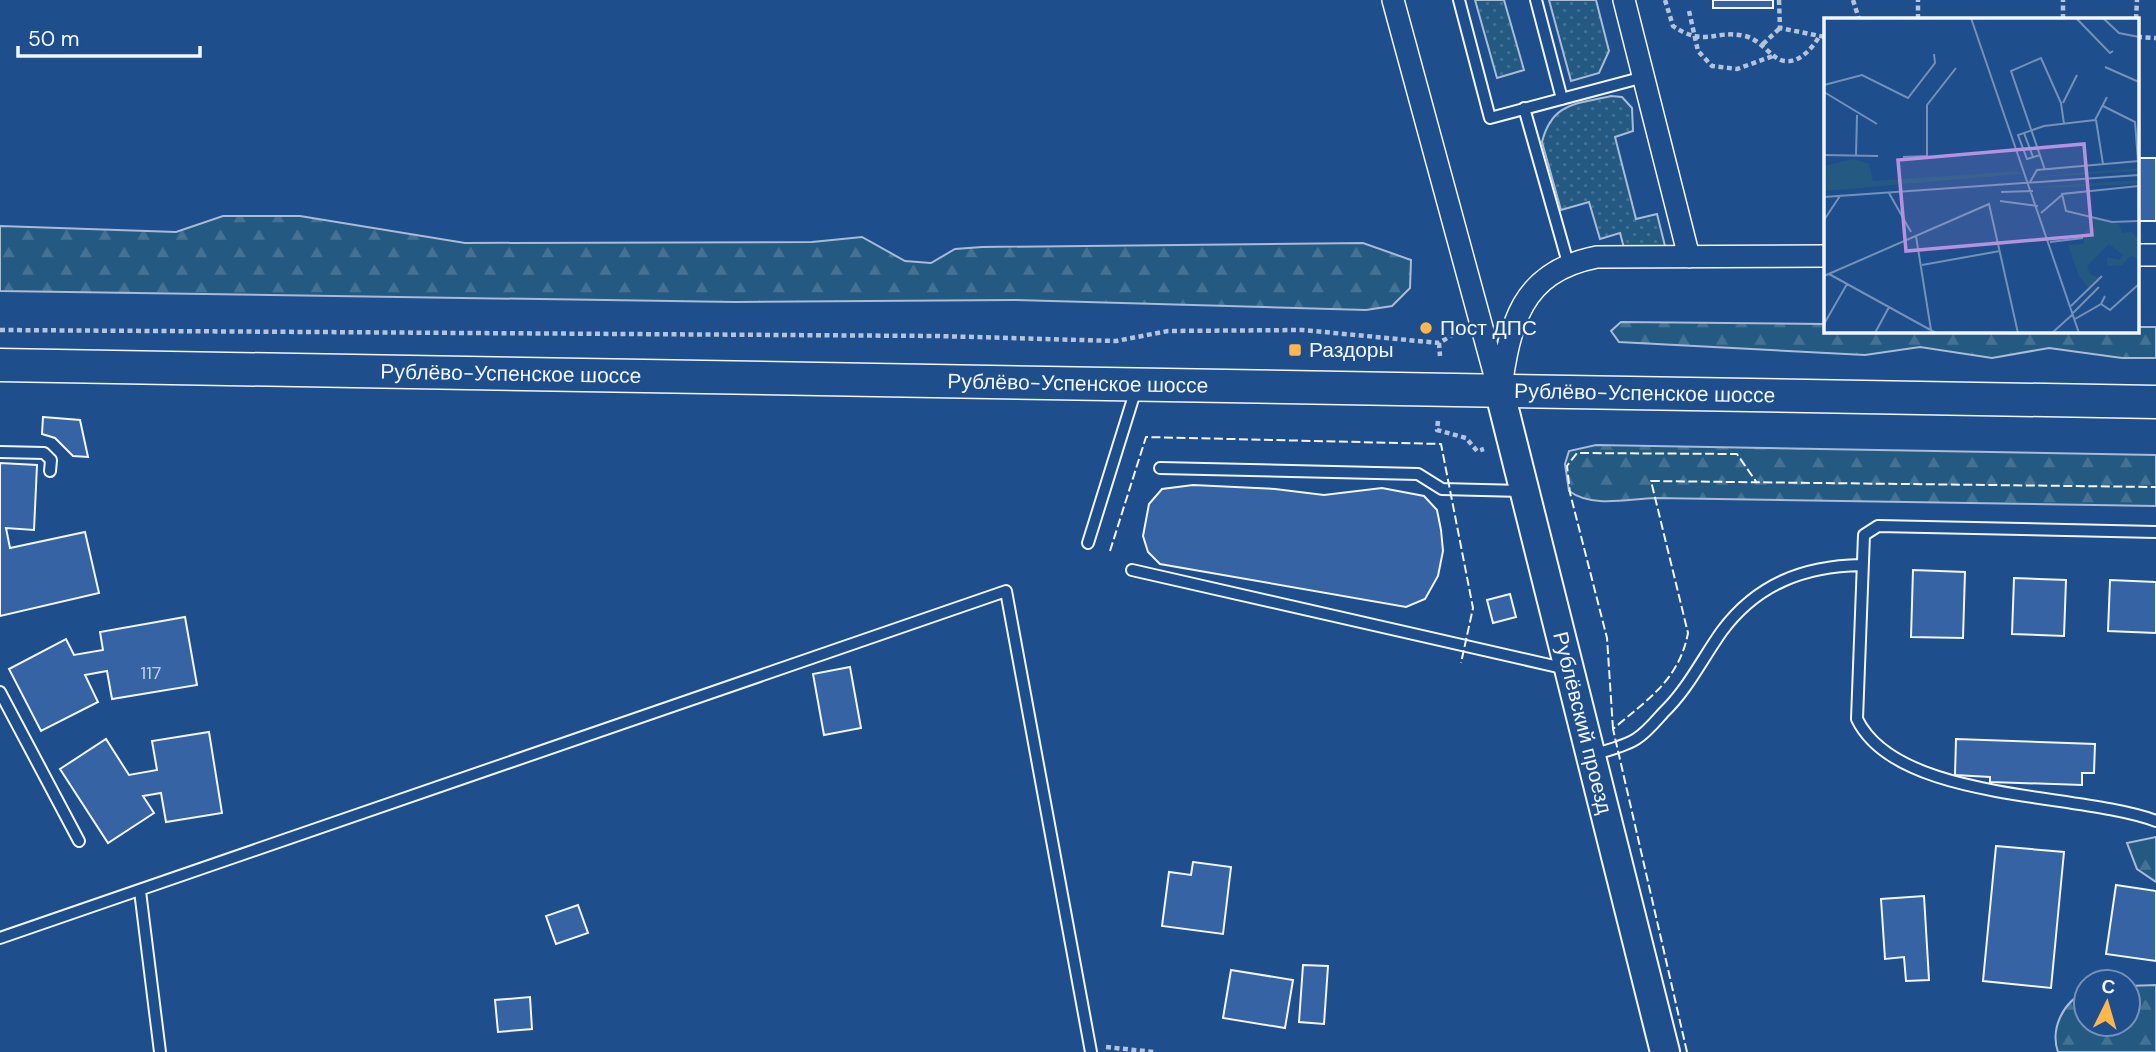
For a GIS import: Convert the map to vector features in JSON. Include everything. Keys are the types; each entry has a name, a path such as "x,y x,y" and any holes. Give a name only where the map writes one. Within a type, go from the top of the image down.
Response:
{"main road":[{"name":"Рублёво-Успенское шоссе","path":"0,365 1500,393 2156,402"}],"street":[{"path":"1392,0 1500,393"},
{"path":"1624,0 1689,257"},
{"path":"2138,255 2156,255"},
{"path":"1500,393 1506,351 1518,313 1542,280 1568,263 1597,257 1824,256"},
{"name":"Рублёвский проезд","path":"1500,393 1665,1052"}],"lane":[{"path":"1459,0 1489,118 1644,78"},
{"path":"1536,0 1562,99"},
{"path":"1524,108 1568,263"},
{"path":"1088,543 1137,386"},
{"path":"0,452 44,453 51,460 50,471"},
{"path":"1160,468 1418,474 1442,489 1525,491"},
{"path":"2156,532 1878,526 1864,535 1857,719 1865,736 1886,754 1947,779 1983,790 2115,810 2156,821"},
{"path":"1591,754 1637,739 1648,729 1680,697 1723,630 1774,582 1822,567 1861,565"},
{"path":"1132,570 1570,669"},
{"path":"0,938 1006,591 1091,1049"},
{"path":"0,692 79,841"},
{"path":"140,891 159,1052"}],"path":[{"path":"1665,0 1673,26 1695,37 1745,36 1763,44 1773,56 1785,61 1798,58 1811,49 1819,37"},
{"path":"1763,44 1780,28 1779,0"},
{"path":"1853,0 1859,18"},
{"path":"1918,0 1918,18"},
{"path":"2063,0 2063,18"},
{"path":"2136,18 2137,0"},
{"path":"1689,11 1699,51 1712,66 1737,69 1773,56"},
{"path":"1780,28 1824,37"},
{"path":"2138,37 2156,38"},
{"path":"0,330 251,334 461,332 1116,341 1168,331 1303,330 1439,343 1480,318"},
{"path":"1439,343 1440,356"},
{"path":"1438,421 1437,430 1466,438 1477,451 1484,449"},
{"path":"1091,1049 1154,1052"}],"green space":[{"path":"1475,0 1504,0 1524,70 1497,78"},
{"path":"1549,0 1596,0 1609,51 1599,73 1571,81"},
{"path":"1611,96 1622,97 1632,108 1633,131 1615,137 1636,219 1657,214 1665,246 1624,248 1620,233 1600,239 1589,202 1561,210 1542,142 1546,129 1559,112 1568,107"},
{"path":"223,216 300,216 465,243 812,242 862,237 905,261 931,263 955,249 982,247 1363,243 1411,260 1410,288 1392,306 1366,310 1014,300 735,302 0,291 0,226 176,232"},
{"path":"1621,322 1824,324 1824,332 2138,332 2138,327 2156,327 2156,358 2122,358 2049,348 1992,358 1920,347 1865,355 1619,342 1611,331"},
{"path":"1596,445 2156,455 2156,506 1655,498 1599,501 1569,491 1565,464 1569,451"},
{"path":"2156,837 2156,882 2137,869 2127,843"},
{"path":"2156,985 2156,1052 2058,1052 2057,1025 2072,1001 2072,1038 2142,1038 2142,986"}],"building":[{"path":"1713,0 1773,0 1773,8 1713,8"},
{"path":"2138,158 2156,158 2156,221 2138,221"},
{"path":"43,417 80,420 88,457 73,456 55,438 42,434"},
{"path":"0,463 37,465 34,530 6,528 10,548 85,532 99,593 0,616"},
{"path":"1193,485 1275,489 1324,495 1382,488 1424,496 1437,510 1441,530 1443,551 1438,576 1425,599 1406,607 1160,564 1148,552 1143,536 1149,504 1162,489"},
{"path":"1913,570 1965,572 1963,638 1911,637"},
{"path":"2014,578 2066,580 2064,636 2012,634"},
{"path":"2110,580 2156,582 2156,633 2108,631"},
{"path":"1510,594 1516,617 1493,623 1487,600"},
{"path":"185,617 197,685 112,699 107,671 85,675 98,702 41,731 9,669 66,639 74,655 103,650 100,632"},
{"path":"850,667 861,728 824,735 813,674"},
{"path":"209,732 222,813 166,822 161,793 143,796 154,813 108,843 60,769 106,739 129,775 157,770 152,741"},
{"path":"1956,739 2095,744 2094,773 2082,773 2082,785 1990,782 1990,777 1955,775"},
{"path":"1996,846 2064,852 2051,988 1983,981"},
{"path":"1193,862 1231,867 1223,934 1162,926 1169,872 1191,875"},
{"path":"2116,885 2156,891 2156,961 2106,954"},
{"path":"1924,896 1929,980 1906,981 1904,957 1885,959 1881,899"},
{"path":"578,905 588,933 556,944 546,916"},
{"path":"1303,965 1328,966 1324,1024 1299,1022"},
{"path":"1231,970 1293,980 1285,1028 1223,1018"},
{"path":"530,997 532,1029 498,1032 495,1000"}],"fence":[{"path":"1110,551 1146,437 1441,444 1473,608 1461,663"},
{"path":"1613,729 1607,638 1570,493 1567,466 1577,453 1737,454 1757,483"},
{"path":"1687,1052 1613,729 1650,698 1670,676 1684,649 1688,633 1651,481 2156,487"}],"place":[{"name":"Пост ДПС","path":"1426,328"},
{"name":"Раздоры","path":"1295,350"}]}
